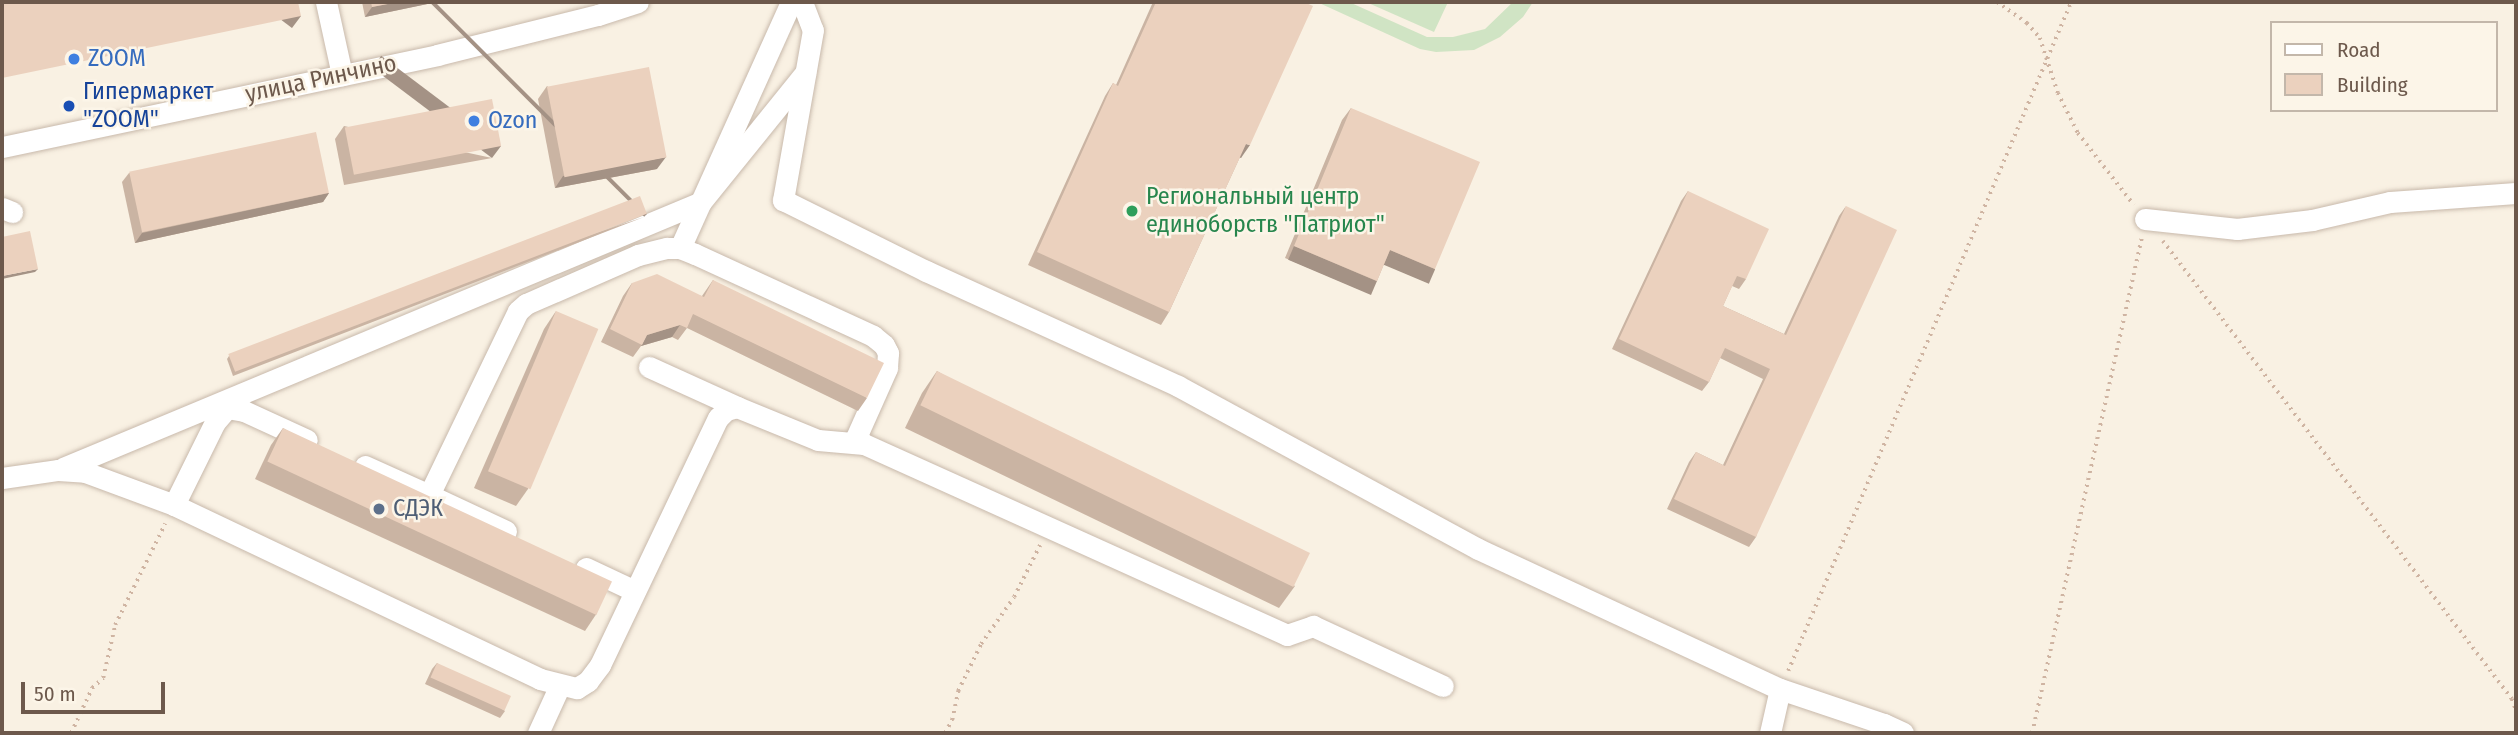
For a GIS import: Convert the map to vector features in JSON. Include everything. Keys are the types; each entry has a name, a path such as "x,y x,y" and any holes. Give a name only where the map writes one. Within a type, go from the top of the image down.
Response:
{"street":[{"path":"327,2 342,75"},
{"name":"улица Ринчино","path":"2,147 342,75 558,25 638,2"},
{"path":"680,248 792,2"},
{"path":"802,2 813,30 783,200 926,271 1178,386 1478,549 1780,689 1903,733"},
{"path":"58,470 701,202 806,72"},
{"path":"2146,219 2237,229 2312,220 2390,202 2516,193"},
{"path":"429,495 518,311 526,304 638,255 680,248 873,335 884,345 888,353 887,368 854,442"},
{"path":"649,366 737,407 818,440 864,444 1287,635 1313,626 1443,686"},
{"path":"2,478 58,470 85,472 174,505 559,685 577,688 588,681 600,665 718,418 726,410 737,407"},
{"path":"174,505 215,422 227,408 244,411 526,540"},
{"path":"562,557 635,591"},
{"path":"538,733 559,685"},
{"path":"1770,733 1780,689"}],"path":[{"path":"1997,2 2027,23 2040,38 2058,93 2078,133 2514,698 2516,709"},
{"path":"1780,689 2046,55 2071,2"},
{"path":"2032,733 2146,219"},
{"path":"71,733 92,688 103,678 115,625 174,505"},
{"path":"945,733 952,720 958,691 981,644 1014,597 1049,527"}],"green space":[{"path":"1317,2 1349,2 1427,37 1453,37 1485,29 1513,2 1533,2 1523,17 1500,37 1474,50 1436,52 1420,49"},
{"path":"1366,2 1448,2 1434,32"}],"building":[{"name":"ZOOM","path":"2,2 298,2 301,16 2,78"},
{"path":"371,2 398,2 372,7"},
{"name":"Региональный центр единоборств \"Патриот\"","path":"1156,2 1304,2 1313,6 1250,145 1246,144 1169,312 1037,252 1113,83 1118,86"},
{"path":"649,67 667,157 564,177 547,87"},
{"path":"492,99 501,146 354,175 345,128"},
{"path":"1351,108 1480,162 1435,269 1390,250 1377,281 1294,246"},
{"path":"316,132 329,193 142,232 129,172"},
{"path":"1688,191 1769,229 1746,279 1737,276 1723,306 1786,335 1846,206 1897,230 1756,537 1674,499 1696,452 1725,466 1770,369 1725,348 1709,382 1619,339"},
{"path":"640,196 647,214 235,372 228,354"},
{"path":"30,231 38,269 2,276 2,237"},
{"path":"657,274 704,297 713,280 884,363 867,398 693,314 687,328 680,325 647,335 642,345 610,329 632,283"},
{"path":"556,311 598,329 530,489 488,471"},
{"path":"937,371 1310,553 1293,587 920,405"},
{"path":"283,428 612,581 596,615 267,462"},
{"path":"437,663 511,696 504,711 430,678"}],"place":[{"name":"ZOOM","path":"74,59"},
{"name":"Гипермаркет \"ZOOM\"","path":"69,106"},
{"name":"Ozon","path":"474,121"},
{"name":"Региональный центр единоборств \"Патриот\"","path":"1132,211"},
{"name":"СДЭК","path":"379,509"}]}
